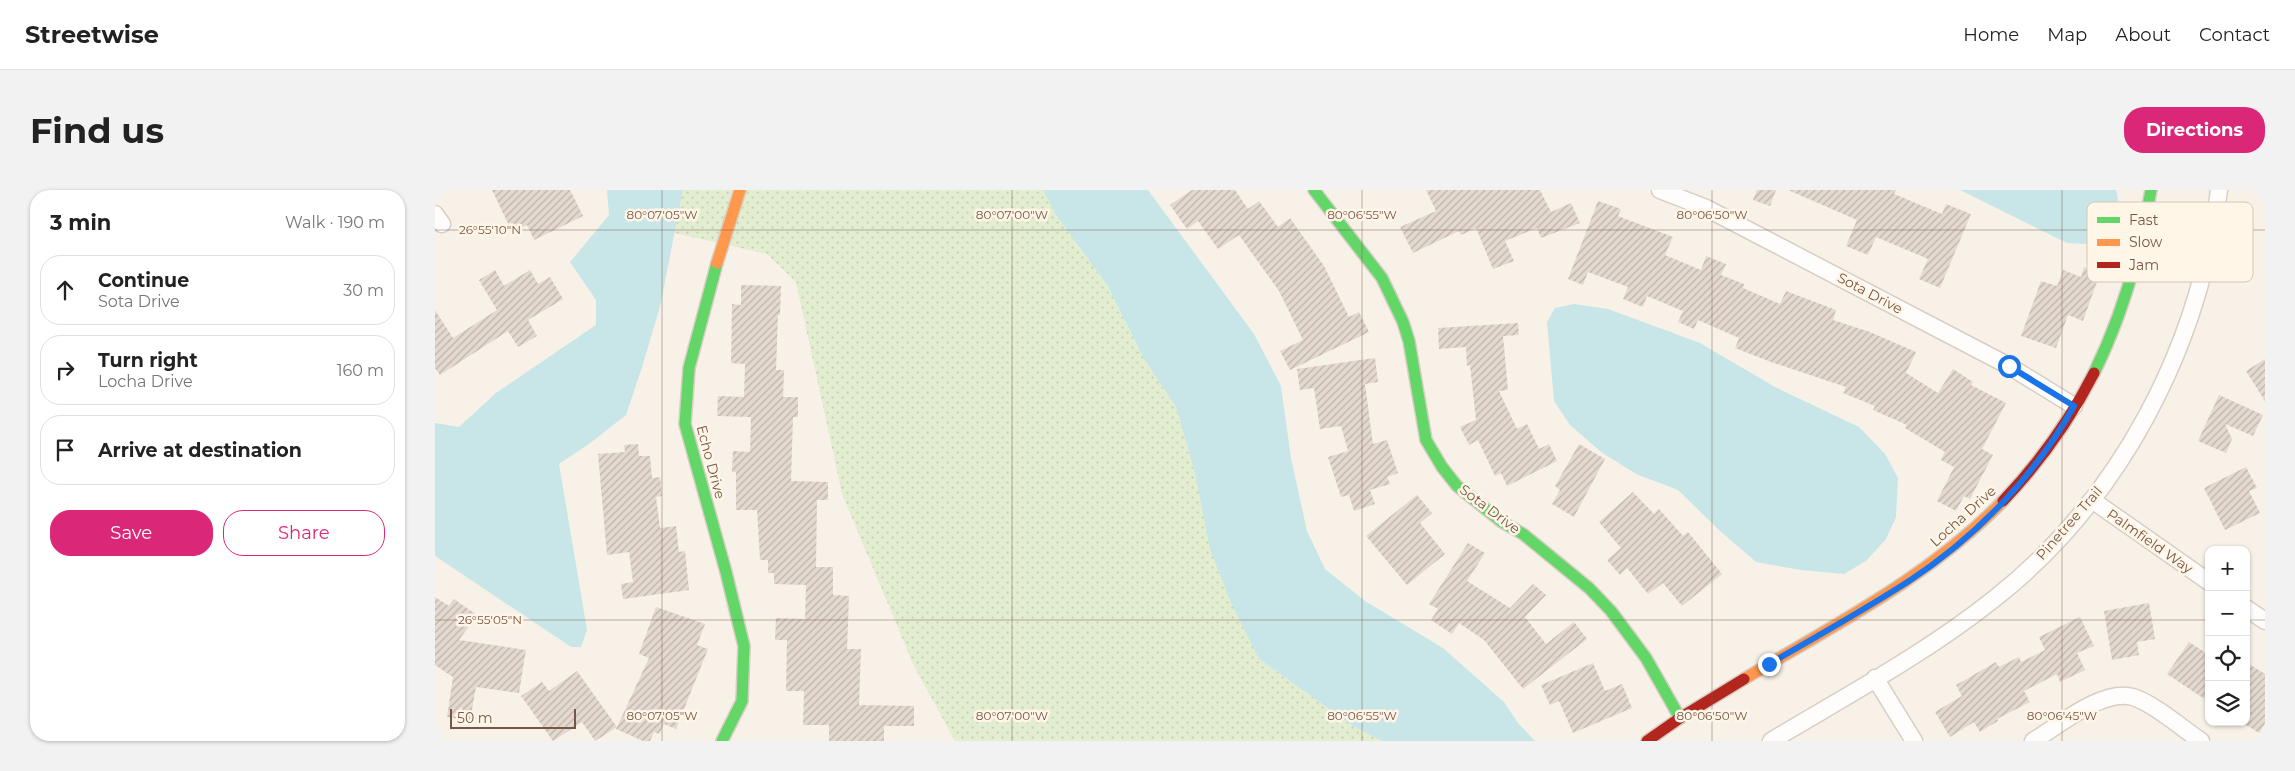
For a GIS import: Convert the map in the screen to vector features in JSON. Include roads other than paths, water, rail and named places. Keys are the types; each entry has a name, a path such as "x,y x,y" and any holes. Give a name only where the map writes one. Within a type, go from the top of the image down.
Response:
{"street":[{"name":"Echo Drive","path":"728,738 742,701 744,646 726,572 685,424 689,368 722,245 740,190"},
{"name":"Sota Drive","path":"1314,190 1382,278 1403,322 1409,342 1426,440 1442,467 1457,486 1502,522 1523,534 1589,588 1611,611 1646,658 1679,718"},
{"name":"Sota Drive","path":"1660,190 1706,208 1983,353 2074,406"},
{"name":"Locha Drive","path":"1647,741 1679,718 1909,581 1942,556 2018,485 2058,435 2096,370 2127,299 2132,282"},
{"name":"Pinetree Trail","path":"1771,741 1956,628 2033,566 2092,500 2136,435 2175,358 2201,282"},
{"name":"Palmfield Way","path":"2092,500 2205,579"},
{"path":"2250,611 2265,621"},
{"path":"1875,678 1914,741"},
{"path":"2033,741 2097,702 2109,697 2120,696 2132,697 2143,701 2201,741"}],"water":[{"path":"607,190 683,190 660,307 626,415 589,444 559,464 587,630 581,647 571,647 435,556 435,423 459,427 496,393 596,325 596,300 570,262 609,215"},
{"path":"1043,190 1148,190 1254,334 1281,386 1291,458 1307,531 1325,569 1365,601 1443,648 1504,702 1518,723 1535,741 1382,741 1353,726 1259,659 1231,603 1210,549 1195,473 1176,407 1144,359 1107,285 1056,215"},
{"path":"1960,190 2116,190 2118,202 2087,202 2087,244 2067,243"},
{"path":"1574,304 1608,309 1700,343 1775,387 1859,427 1885,454 1898,478 1896,517 1886,539 1866,561 1844,574 1801,570 1756,562 1719,530 1678,490 1636,474 1601,452 1570,425 1554,401 1547,322 1555,308"}]}
